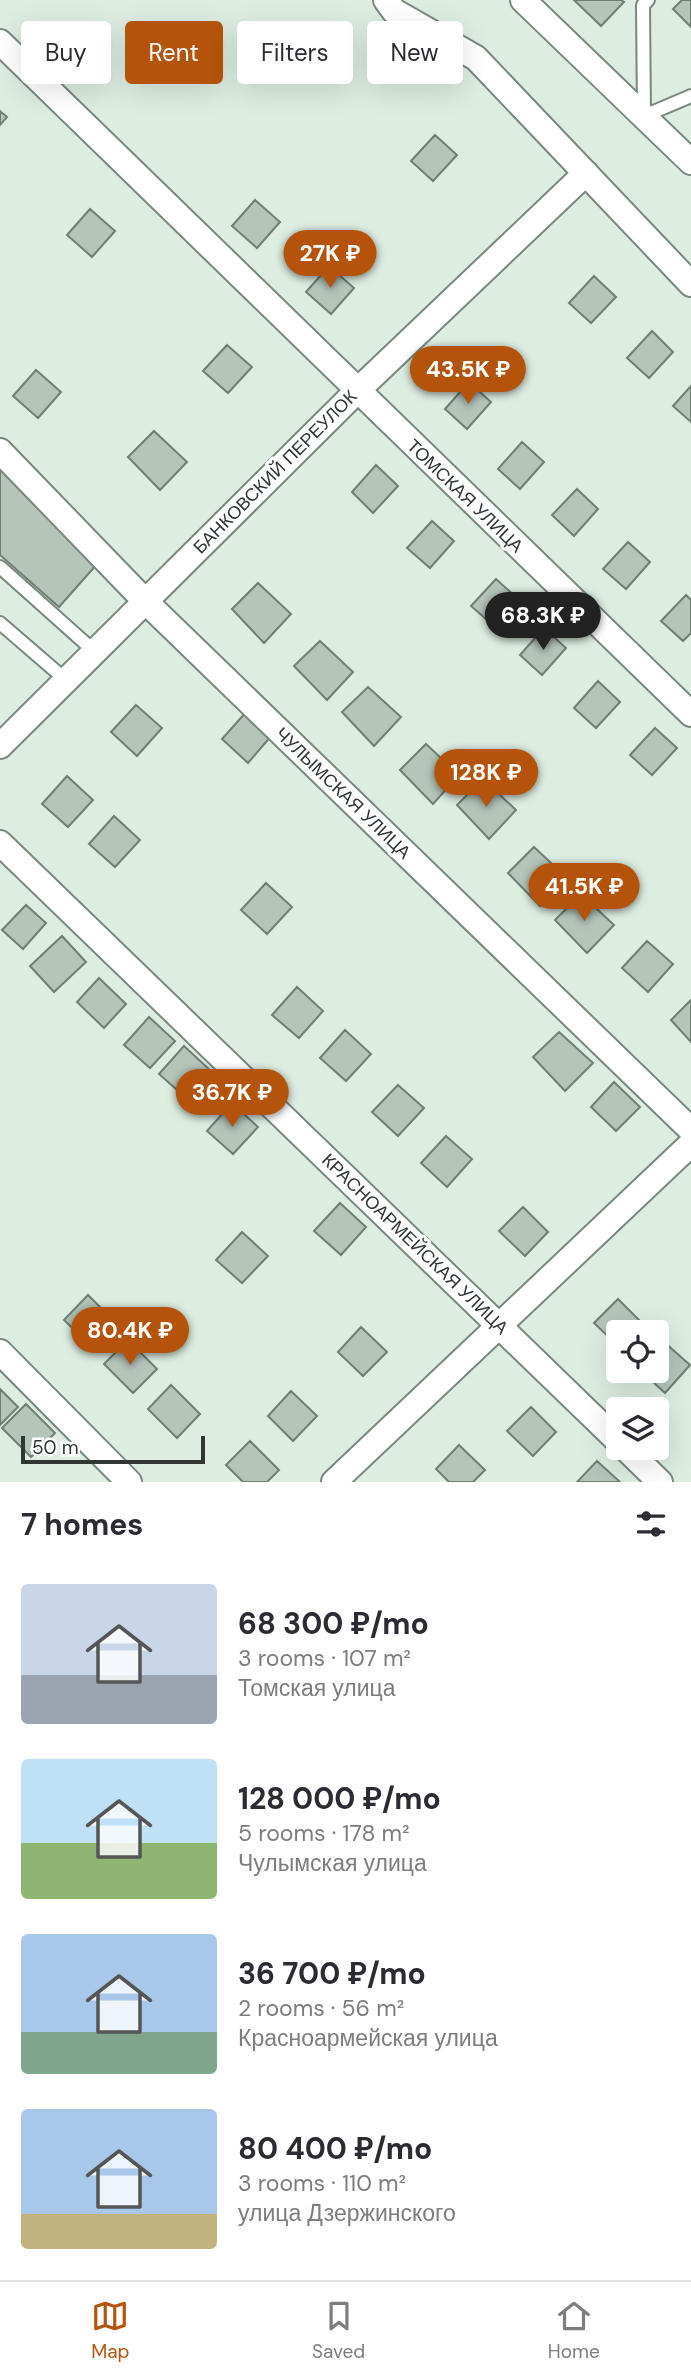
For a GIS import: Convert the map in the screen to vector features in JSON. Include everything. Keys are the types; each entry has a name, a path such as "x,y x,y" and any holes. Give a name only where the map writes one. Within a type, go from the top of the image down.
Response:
{"street":[{"path":"386,0 394,11 476,58 691,285"},
{"path":"523,0 691,162"},
{"name":"ТОМСКАЯ УЛИЦА","path":"0,42 691,714"},
{"name":"БАНКОВСКИЙ ПЕРЕУЛОК","path":"0,746 357,391 586,173"},
{"name":"ЧУЛЫМСКАЯ УЛИЦА","path":"0,450 145,601 691,1130"},
{"name":"КРАСНОАРМЕЙСКАЯ УЛИЦА","path":"0,843 606,1429"},
{"path":"334,1482 691,1144"},
{"path":"0,1352 129,1482"},
{"path":"638,1460 660,1482"}],"lane":[{"path":"643,2 644,116 691,96"},
{"path":"0,567 94,651"},
{"path":"0,623 66,680"}],"building":[{"path":"574,0 621,0 624,2 601,26"},
{"path":"682,0 691,0 691,27 673,9"},
{"path":"0,111 7,117 0,125"},
{"path":"435,135 457,155 433,181 411,161"},
{"path":"255,200 280,222 257,248 232,226"},
{"path":"90,209 115,231 92,257 67,235"},
{"path":"329,266 354,288 331,314 306,292"},
{"path":"594,276 616,297 591,323 569,303"},
{"path":"652,331 673,352 649,378 627,358"},
{"path":"227,345 252,367 228,393 203,371"},
{"path":"36,370 61,392 38,418 13,396"},
{"path":"469,382 491,402 467,429 445,409"},
{"path":"691,386 691,422 673,406"},
{"path":"154,431 187,462 160,490 128,457"},
{"path":"522,442 544,462 520,489 498,469"},
{"path":"376,465 398,486 373,513 352,492"},
{"path":"0,468 98,563 59,607 0,555"},
{"path":"577,489 598,509 574,536 552,515"},
{"path":"432,521 454,541 430,568 407,548"},
{"path":"628,542 650,562 626,589 603,569"},
{"path":"496,579 518,599 494,626 471,606"},
{"path":"258,583 291,614 264,643 232,609"},
{"path":"686,595 691,600 691,633 683,641 661,621"},
{"path":"544,628 566,648 542,675 520,655"},
{"path":"320,641 353,672 327,700 294,666"},
{"path":"598,681 620,702 596,728 574,708"},
{"path":"368,687 401,717 374,746 342,712"},
{"path":"136,705 162,728 137,756 111,732"},
{"path":"247,711 272,735 248,763 222,739"},
{"path":"655,728 677,748 652,775 630,755"},
{"path":"426,744 459,775 433,804 400,770"},
{"path":"67,776 93,800 68,827 42,804"},
{"path":"483,779 516,810 489,839 457,805"},
{"path":"114,816 140,840 115,867 89,844"},
{"path":"534,847 567,878 540,906 508,873"},
{"path":"266,883 292,907 267,934 241,910"},
{"path":"581,894 614,925 587,953 555,920"},
{"path":"26,905 46,923 23,949 2,930"},
{"path":"62,936 86,962 54,992 30,966"},
{"path":"647,941 673,964 648,992 622,968"},
{"path":"99,978 126,1004 104,1028 77,1002"},
{"path":"297,987 323,1011 299,1038 272,1015"},
{"path":"691,1000 691,1042 671,1020"},
{"path":"149,1017 175,1041 150,1068 124,1045"},
{"path":"345,1030 371,1054 346,1081 320,1058"},
{"path":"559,1032 593,1063 565,1091 533,1057"},
{"path":"184,1046 210,1070 185,1097 159,1074"},
{"path":"614,1082 640,1107 616,1131 591,1107"},
{"path":"398,1085 424,1108 398,1136 372,1112"},
{"path":"232,1103 258,1127 233,1154 207,1131"},
{"path":"446,1136 472,1159 447,1187 421,1163"},
{"path":"340,1203 366,1227 341,1255 314,1231"},
{"path":"523,1207 548,1232 525,1256 499,1231"},
{"path":"242,1232 268,1256 242,1283 216,1260"},
{"path":"88,1295 117,1324 93,1348 64,1320"},
{"path":"618,1299 639,1320 606,1320 606,1334 594,1323"},
{"path":"361,1327 387,1352 363,1376 338,1352"},
{"path":"128,1340 157,1369 133,1393 104,1364"},
{"path":"669,1346 690,1365 665,1393 654,1383 669,1383"},
{"path":"171,1385 200,1414 177,1438 148,1409"},
{"path":"0,1389 18,1407 0,1425"},
{"path":"291,1391 317,1416 293,1441 268,1416"},
{"path":"26,1404 55,1433 31,1457 2,1428"},
{"path":"531,1407 556,1432 533,1456 507,1431"},
{"path":"250,1441 279,1470 267,1482 243,1482 226,1465"},
{"path":"459,1445 485,1470 473,1482 449,1482 436,1469"},
{"path":"597,1461 620,1482 577,1482"}]}
